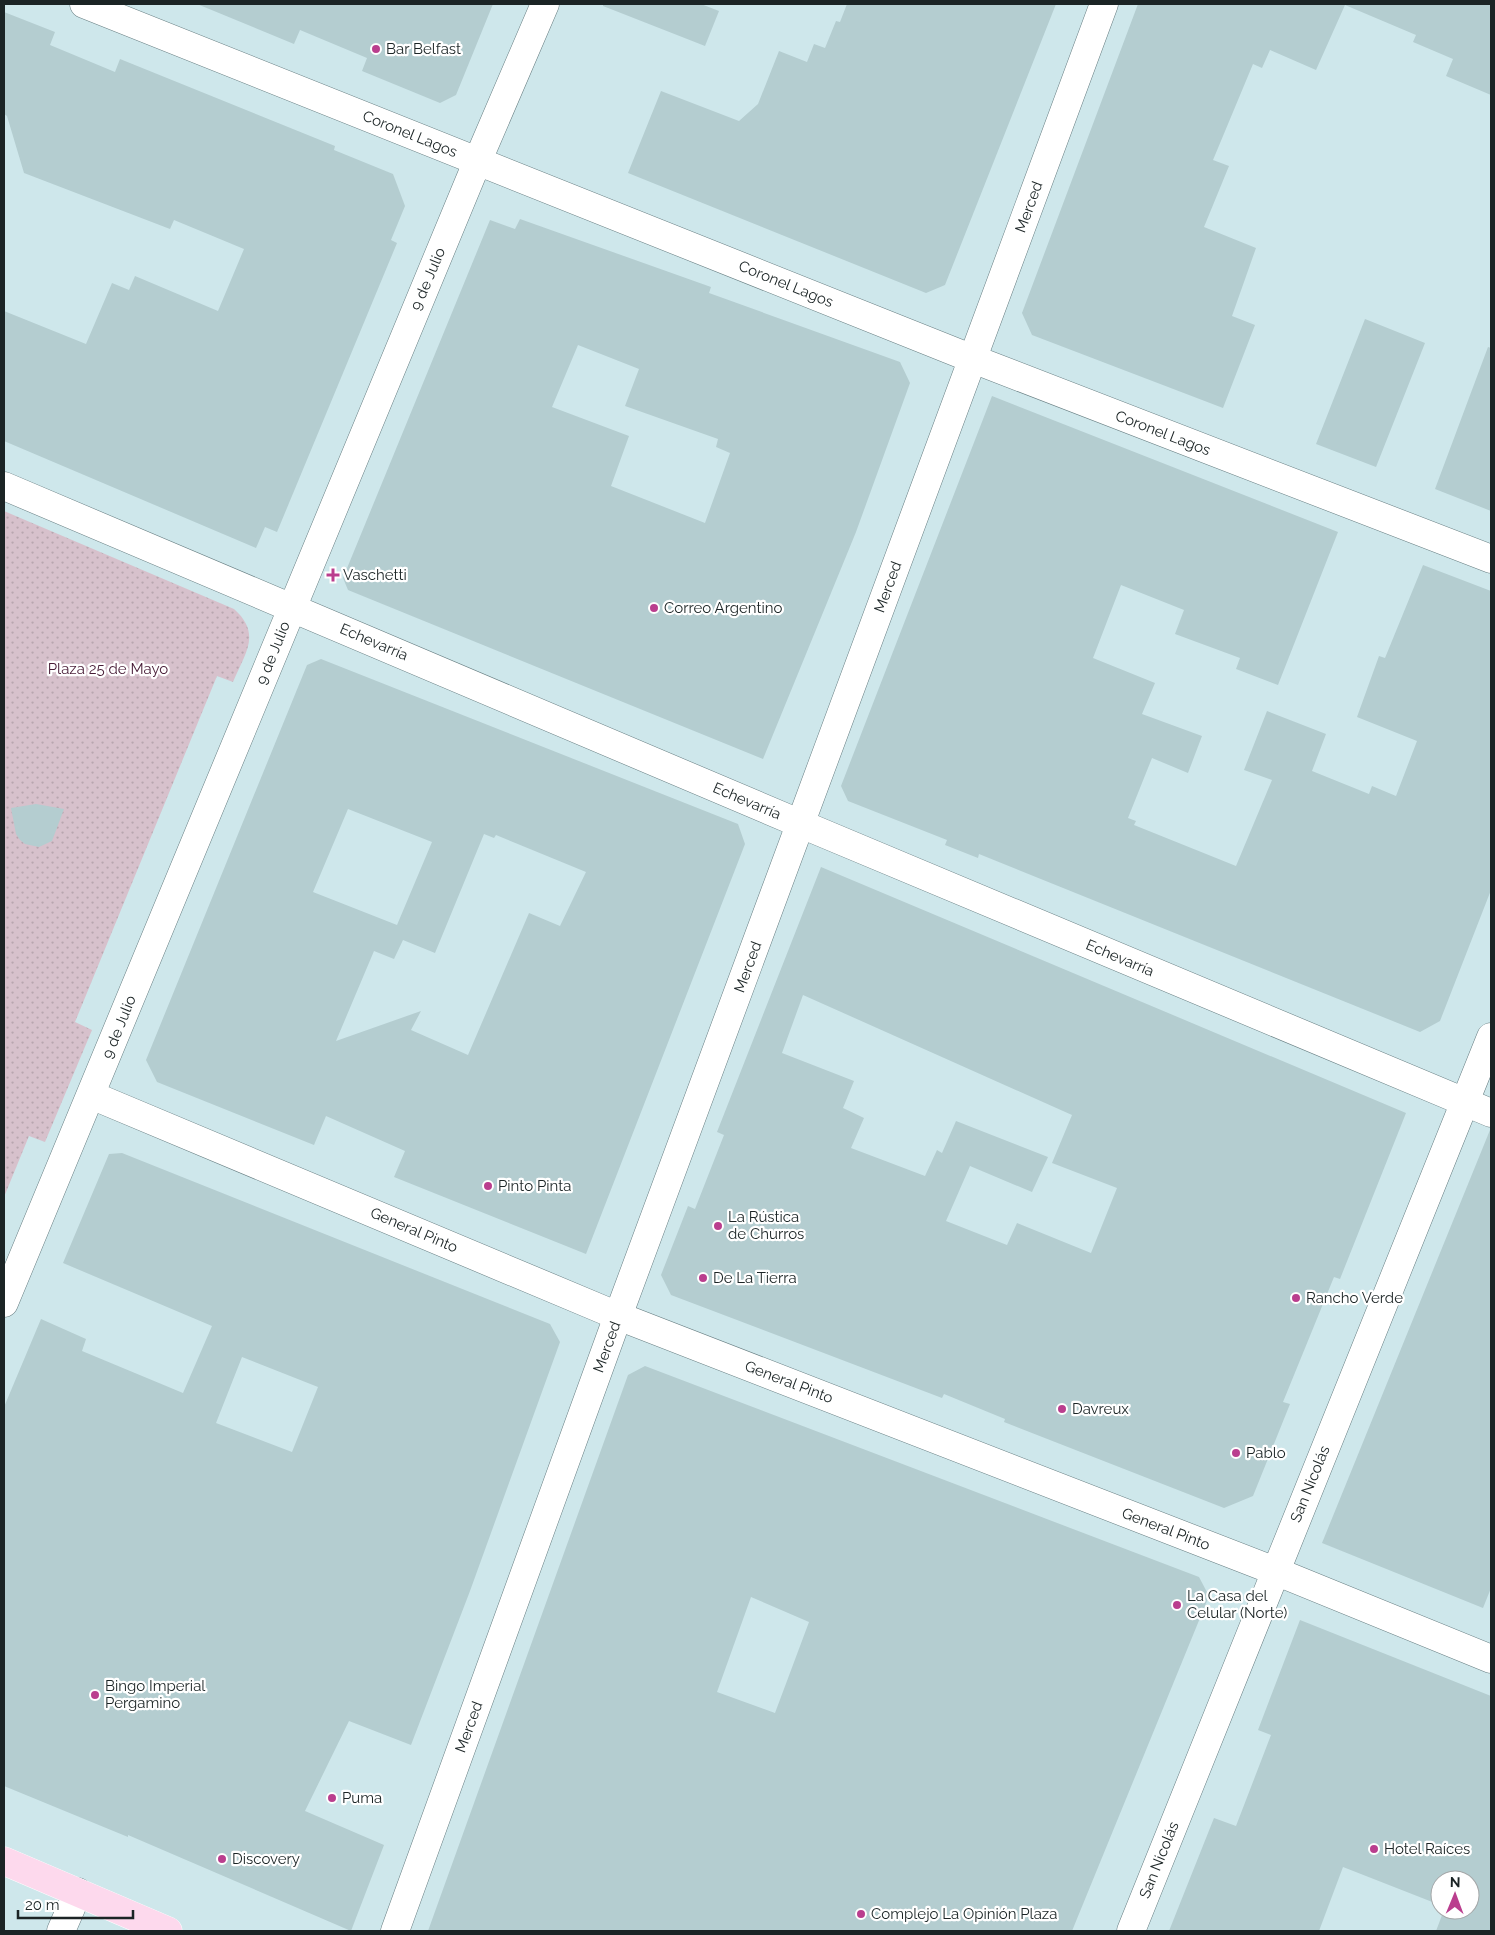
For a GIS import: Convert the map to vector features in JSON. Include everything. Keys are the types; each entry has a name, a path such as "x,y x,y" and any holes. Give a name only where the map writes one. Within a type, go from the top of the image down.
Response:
{"main road":[{"path":"4,1861 168,1931"}],"street":[{"name":"Coronel Lagos","path":"84,4 973,359 1491,559"},
{"name":"9 de Julio","path":"4,1303 478,160 545,4"},
{"name":"Merced","path":"395,1931 618,1316 1104,4"},
{"name":"Echevarría","path":"4,486 800,824 1491,1112"},
{"name":"San Nicolás","path":"1130,1931 1491,1037"},
{"name":"General Pinto","path":"91,1095 618,1316 1274,1572 1491,1659"},
{"path":"61,1931 78,1892"}],"green space":[{"name":"Plaza 25 de Mayo","path":"4,511 234,609 242,618 249,635 246,653 233,682 217,676 75,1022 92,1030 45,1142 29,1136 4,1197"}],"building":[{"path":"197,4 493,4 456,95 440,103 362,71 367,58 300,30 294,44"},
{"path":"603,4 701,4 719,11 705,46 603,6"},
{"path":"847,4 1056,4 945,285 926,293 628,173 661,91 739,121 758,104 779,51 807,62 814,44 825,48 836,21 840,22"},
{"path":"1138,4 1491,4 1491,95 1446,76 1453,59 1413,42 1416,35 1345,5 1316,70 1270,50 1262,68 1253,64 1213,160 1229,166 1204,227 1256,248 1232,316 1255,325 1223,408 1032,335 1022,313"},
{"path":"4,12 55,32 50,45 115,72 120,59 335,146 334,150 393,174 405,206 391,240 397,243 277,532 265,527 256,548 4,441 4,311 86,344 112,283 129,290 135,276 218,311 244,249 174,220 170,229 24,173 7,116 4,114"},
{"path":"520,219 711,287 709,293 900,362 910,383 856,532 763,759 348,590 343,578 490,220 515,229","holes":["578,345 639,369 625,406 718,439 716,447 730,453 705,523 611,486 629,436 552,407"]},
{"path":"1365,319 1425,343 1376,467 1316,444"},
{"path":"1488,347 1491,348 1491,511 1435,489"},
{"path":"992,396 1338,532 1278,685 1236,669 1240,658 1175,634 1184,610 1121,585 1093,658 1155,683 1142,714 1202,736 1188,773 1152,758 1128,818 1136,821 1134,825 1236,866 1272,780 1244,770 1267,711 1326,734 1312,771 1369,794 1372,786 1396,796 1417,741 1357,717 1379,656 1385,658 1423,565 1491,591 1491,890 1440,1021 1420,1032 979,854 978,858 945,845 947,840 848,801 841,786"},
{"path":"321,659 738,824 745,844 586,1254 394,1177 405,1151 326,1116 314,1145 157,1082 146,1060 307,665","holes":["348,809 432,842 397,925 313,892","484,834 494,838 496,835 586,872 560,926 529,913 468,1055 411,1030 421,1011 336,1041 374,951 394,959 403,940 435,953"]},
{"path":"36,804 64,809 52,841 39,847 25,844 20,840 16,834 11,808"},
{"path":"821,867 1406,1113 1340,1279 1334,1277 1283,1402 1290,1404 1253,1496 1224,1508 1004,1422 1005,1419 944,1394 942,1398 671,1295 661,1275 688,1206 695,1209 724,1135 717,1132","holes":["803,995 1072,1115 1052,1163 1117,1188 1091,1253 1017,1223 1007,1245 946,1221 970,1166 1032,1192 1048,1157 956,1121 942,1153 937,1150 925,1176 851,1148 864,1118 843,1108 854,1081 782,1053"]},
{"path":"1490,1130 1491,1588 1483,1608 1322,1543"},
{"path":"122,1153 550,1324 560,1342 470,1591 411,1745 349,1721 305,1811 384,1845 351,1931 128,1835 128,1837 4,1786 4,1407 41,1319 86,1339 82,1351 183,1393 212,1326 63,1263 109,1154","holes":["242,1357 318,1387 292,1452 216,1423"]},
{"path":"645,1366 1199,1577 1209,1596 1072,1931 428,1931 628,1375","holes":["751,1597 809,1622 775,1713 717,1692"]},
{"path":"1300,1620 1491,1696 1491,1931 1436,1931 1440,1920 1480,1920 1480,1870 1430,1870 1430,1901 1343,1867 1319,1931 1169,1931 1214,1818 1236,1826 1271,1735 1258,1730"}],"place":[{"name":"Bar Belfast","path":"376,49"},
{"name":"Vaschetti","path":"333,575"},
{"name":"Correo Argentino","path":"654,608"},
{"name":"Pinto Pinta","path":"488,1186"},
{"name":"La Rústica de Churros","path":"718,1226"},
{"name":"De La Tierra","path":"703,1278"},
{"name":"Rancho Verde","path":"1296,1298"},
{"name":"Davreux","path":"1062,1409"},
{"name":"Pablo","path":"1236,1453"},
{"name":"La Casa del Celular (Norte)","path":"1177,1605"},
{"name":"Bingo Imperial Pergamino","path":"95,1695"},
{"name":"Puma","path":"332,1798"},
{"name":"Hotel Raíces","path":"1374,1849"},
{"name":"Discovery","path":"222,1859"},
{"name":"Complejo La Opinión Plaza","path":"861,1914"}]}
